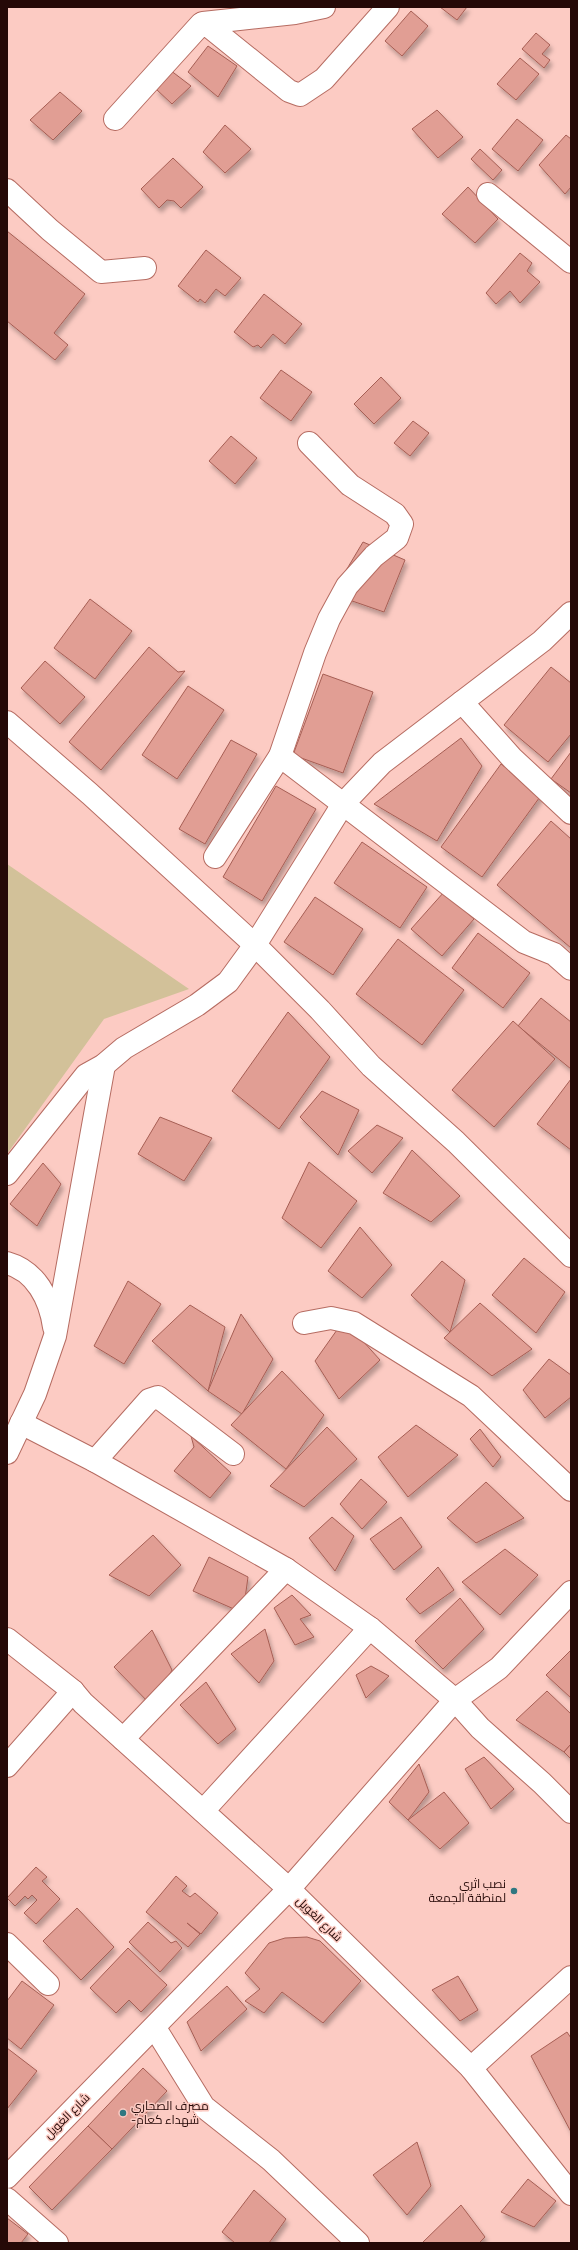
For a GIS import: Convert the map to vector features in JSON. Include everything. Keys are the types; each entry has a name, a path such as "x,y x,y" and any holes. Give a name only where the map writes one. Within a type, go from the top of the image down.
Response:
{"street":[{"path":"115,120 203,23 295,13 324,7"},
{"path":"203,23 289,91 300,95 324,79 388,7"},
{"path":"7,190 50,230 101,272 145,268"},
{"path":"488,194 571,262"},
{"path":"215,857 280,756 315,653 329,619 347,586 374,556 397,538 402,524 395,514 350,485 309,443"},
{"path":"7,1174 86,1075 104,1065 124,1048 197,1005 228,982 255,945 343,804 382,763 542,641 571,613"},
{"path":"462,702 512,758 571,813"},
{"path":"7,722 90,794 255,945 320,1010 371,1066 456,1142 571,1256"},
{"path":"280,756 524,942 554,954 571,968"},
{"path":"7,1453 35,1394 55,1336 104,1065"},
{"path":"7,1263 25,1272 45,1295 51,1310 55,1336"},
{"path":"304,1323 331,1318 354,1323 471,1396 571,1490"},
{"path":"95,1461 149,1400 158,1397 233,1454"},
{"path":"21,1423 95,1461 286,1569 370,1628 455,1700 480,1728 542,1782 571,1812"},
{"path":"123,1739 286,1569"},
{"path":"7,1639 73,1691 123,1739 289,1889 455,1700 499,1668 571,1592"},
{"path":"203,1811 370,1628"},
{"path":"7,1766 73,1691"},
{"name":"شارع الغويل","path":"7,2177 155,2028 289,1889 471,2068 571,2194"},
{"path":"7,1944 48,1984"},
{"path":"471,2068 571,1977"},
{"path":"155,2028 204,2107 271,2160 358,2243"},
{"path":"7,2199 57,2243"}],"shaded area":[{"path":"7,864 189,989 104,1019 7,1154"}],"building":[{"path":"440,7 467,7 457,20"},
{"path":"411,11 428,26 402,56 385,41"},
{"path":"536,33 550,45 542,54 550,60 544,68 522,49"},
{"path":"208,46 237,66 218,97 188,72"},
{"path":"520,58 539,74 516,100 497,84"},
{"path":"170,70 191,86 172,104 156,89"},
{"path":"60,92 82,111 53,140 30,120"},
{"path":"437,110 463,137 438,158 412,129"},
{"path":"517,119 543,140 518,171 492,149"},
{"path":"225,125 251,149 225,173 203,152"},
{"path":"566,135 571,139 571,187 565,194 539,165"},
{"path":"480,149 502,170 493,180 471,159"},
{"path":"173,158 203,187 181,208 174,201 167,200 159,208 141,189"},
{"path":"468,187 498,219 475,243 442,214"},
{"path":"7,231 85,294 54,333 68,345 55,360 7,321"},
{"path":"206,250 241,278 225,296 216,289 205,303 200,299 198,302 178,286"},
{"path":"520,253 532,263 527,271 540,282 520,303 510,291 496,304 486,293"},
{"path":"264,294 302,324 285,344 273,334 261,348 258,345 253,347 234,332"},
{"path":"281,370 312,392 291,421 260,398"},
{"path":"381,377 401,398 374,424 354,404"},
{"path":"413,421 429,433 410,456 394,443"},
{"path":"231,436 257,458 235,484 209,461"},
{"path":"363,542 405,560 384,612 332,594"},
{"path":"90,599 132,631 95,679 54,648"},
{"path":"149,647 178,672 185,671 101,770 69,742"},
{"path":"45,661 85,697 60,724 21,688"},
{"path":"551,667 571,683 571,734 548,762 504,725"},
{"path":"323,674 373,692 343,773 293,755"},
{"path":"188,686 224,710 177,779 142,755"},
{"path":"461,738 482,766 437,841 374,804"},
{"path":"231,740 257,754 205,844 179,829"},
{"path":"571,752 571,793 551,779"},
{"path":"501,764 542,794 482,877 441,847"},
{"path":"276,786 316,809 262,901 223,877"},
{"path":"551,821 571,839 571,948 497,885"},
{"path":"362,842 427,887 400,928 334,883"},
{"path":"444,892 474,919 442,956 411,929"},
{"path":"315,897 363,929 333,975 284,942"},
{"path":"478,933 530,973 503,1008 452,968"},
{"path":"398,939 464,990 422,1045 356,994"},
{"path":"541,998 571,1022 571,1069 518,1026"},
{"path":"288,1012 330,1057 279,1129 232,1091"},
{"path":"513,1021 555,1059 494,1127 452,1090"},
{"path":"571,1079 571,1150 537,1124"},
{"path":"322,1091 359,1110 338,1155 300,1117"},
{"path":"160,1117 212,1138 184,1181 138,1154"},
{"path":"377,1125 403,1138 372,1173 348,1151"},
{"path":"412,1150 460,1196 431,1222 383,1193"},
{"path":"309,1162 357,1201 321,1248 282,1218"},
{"path":"43,1163 61,1184 37,1226 10,1204"},
{"path":"360,1227 392,1265 362,1298 328,1271"},
{"path":"524,1258 565,1292 536,1333 492,1295"},
{"path":"442,1261 465,1280 450,1332 411,1295"},
{"path":"128,1281 161,1304 124,1364 94,1346"},
{"path":"480,1303 532,1349 492,1376 444,1338"},
{"path":"190,1305 225,1327 208,1391 152,1341"},
{"path":"241,1314 273,1359 242,1414 208,1391"},
{"path":"344,1320 380,1360 339,1399 315,1361"},
{"path":"549,1359 571,1375 571,1397 545,1418 523,1390"},
{"path":"282,1371 324,1415 286,1469 231,1425"},
{"path":"416,1425 458,1455 408,1497 378,1457"},
{"path":"327,1427 357,1459 304,1507 270,1486"},
{"path":"480,1429 501,1457 493,1467 470,1439"},
{"path":"191,1436 231,1473 210,1498 174,1471 194,1447"},
{"path":"361,1479 387,1502 362,1529 340,1504"},
{"path":"486,1482 524,1518 476,1543 447,1518"},
{"path":"332,1517 354,1536 335,1571 309,1538"},
{"path":"401,1517 422,1547 394,1570 370,1539"},
{"path":"153,1535 181,1565 149,1596 109,1575"},
{"path":"505,1549 538,1575 500,1615 462,1582"},
{"path":"209,1557 248,1577 243,1613 193,1591"},
{"path":"438,1567 454,1590 420,1614 406,1599"},
{"path":"292,1595 311,1615 300,1619 314,1637 295,1645 274,1608"},
{"path":"460,1598 484,1629 443,1669 415,1641"},
{"path":"265,1629 274,1661 259,1683 231,1654"},
{"path":"152,1630 172,1670 153,1707 114,1667"},
{"path":"571,1650 571,1698 546,1675"},
{"path":"371,1666 389,1676 366,1698 356,1675"},
{"path":"206,1682 236,1729 218,1744 180,1705"},
{"path":"547,1691 571,1714 571,1744 564,1752 516,1720"},
{"path":"571,1744 571,1759 564,1752"},
{"path":"484,1757 514,1789 491,1809 465,1769"},
{"path":"419,1764 429,1792 408,1820 389,1802"},
{"path":"444,1792 469,1823 440,1849 408,1820"},
{"path":"36,1867 47,1877 42,1881 60,1899 36,1924 24,1913 37,1900 32,1895 28,1899 25,1896 15,1906 7,1898"},
{"path":"176,1876 187,1886 182,1891 190,1897 195,1893 218,1913 201,1934 187,1923 200,1934 188,1947 146,1912"},
{"path":"77,1908 114,1947 81,1980 43,1941"},
{"path":"148,1922 171,1943 176,1941 182,1948 160,1972 129,1942"},
{"path":"307,1937 320,1941 361,1981 323,2023 282,1992 264,2013 245,2001 260,1989 245,1973 269,1943 285,1938"},
{"path":"128,1948 167,1985 141,2012 129,2000 116,2013 90,1988"},
{"path":"458,1976 478,2010 460,2021 432,1990"},
{"path":"22,1981 54,2005 21,2049 7,2038 7,2001"},
{"path":"227,1986 247,2009 201,2051 187,2022"},
{"path":"567,2032 571,2038 571,2132 531,2056"},
{"path":"7,2048 37,2071 7,2109"},
{"path":"143,2068 167,2091 112,2149 88,2126"},
{"path":"88,2126 112,2149 52,2210 29,2187"},
{"path":"417,2142 431,2186 407,2215 373,2175"},
{"path":"528,2179 556,2201 534,2227 501,2212"},
{"path":"254,2190 286,2219 269,2243 235,2243 222,2232"},
{"path":"461,2205 485,2237 479,2243 422,2243"},
{"path":"7,2218 28,2234 21,2243 7,2243"}],"place":[{"name":"نصب اثري لمنطقة الجمعة","path":"514,1891"},
{"name":"مصرف الصحاري -شهداء كعام","path":"123,2113"}]}
